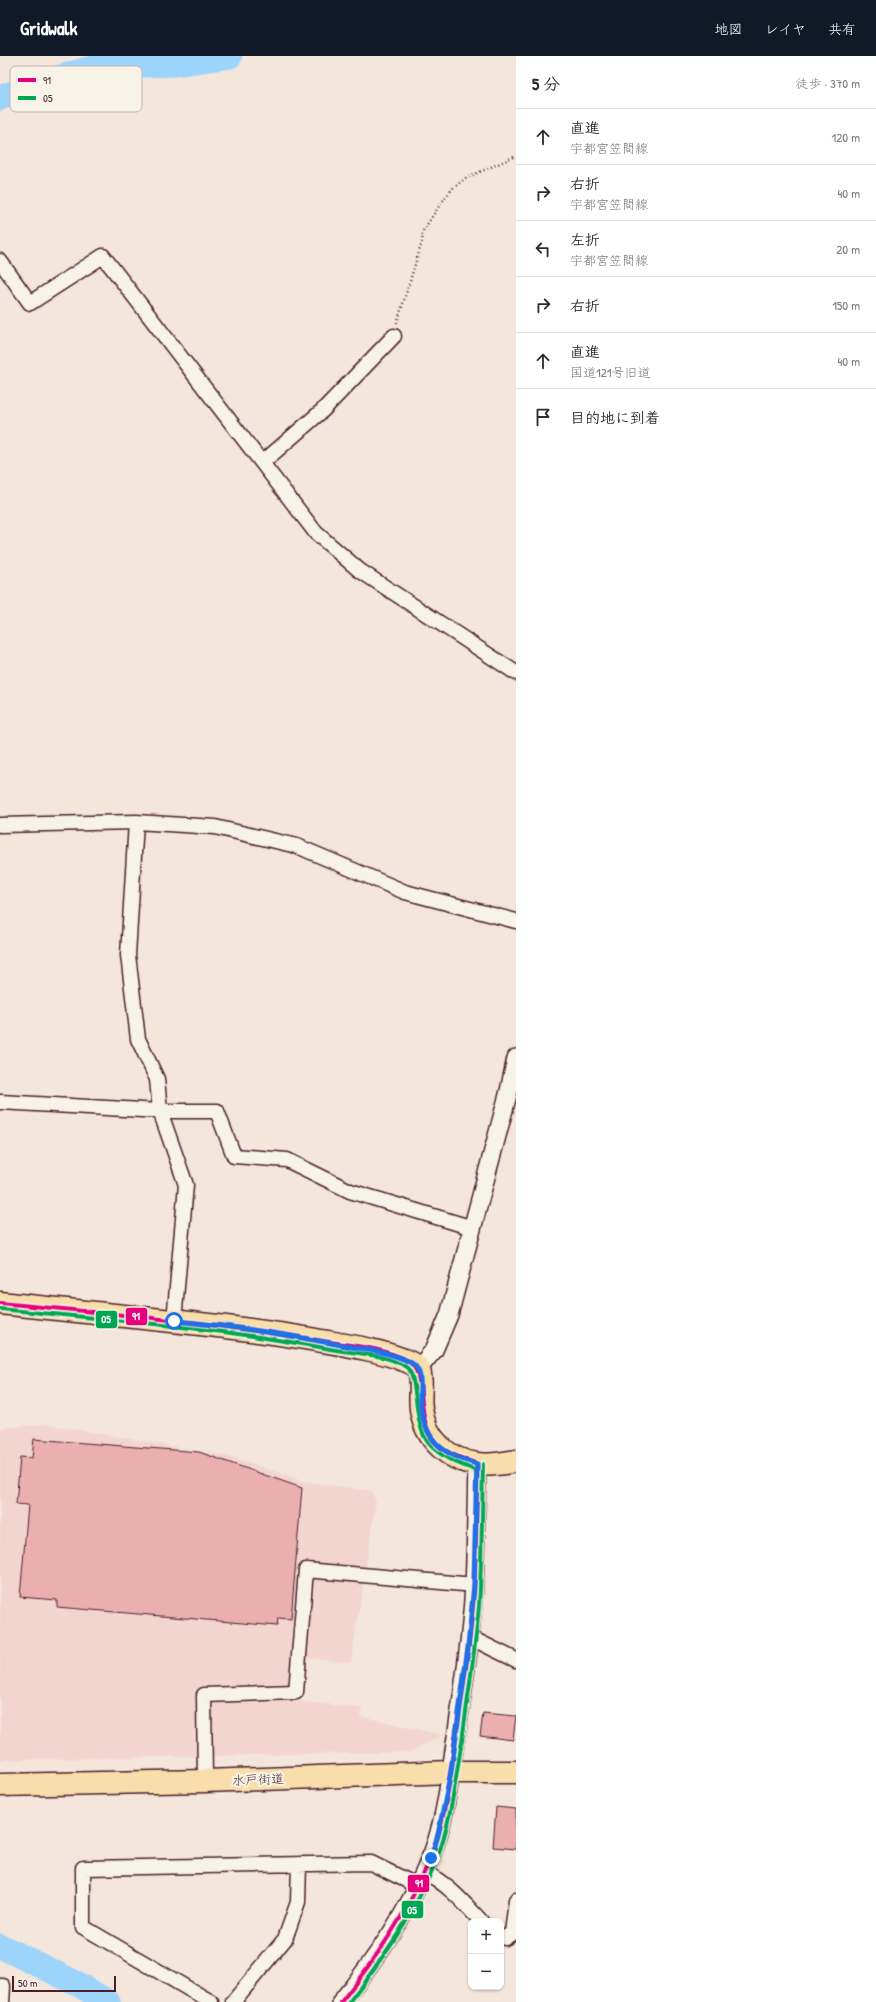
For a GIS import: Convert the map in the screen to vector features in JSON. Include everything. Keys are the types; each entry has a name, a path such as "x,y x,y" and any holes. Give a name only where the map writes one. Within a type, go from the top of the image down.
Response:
{"main road":[{"path":"0,1303 217,1325 286,1334 375,1351 412,1363 418,1369 420,1378 421,1412 426,1428 433,1441 445,1452 460,1460 477,1464 516,1461"},
{"name":"水戸街道","path":"0,1785 205,1781 451,1772 516,1772"}],"street":[{"path":"0,261 30,303 103,256 316,532 359,570 516,673"},
{"path":"262,463 323,410 394,336"},
{"path":"136,822 128,955 138,1039 157,1079 160,1111 186,1185 174,1321"},
{"path":"0,825 136,822 215,827 297,846 405,892 516,921"},
{"path":"418,1369 434,1350 449,1315 512,1092 516,1058"},
{"path":"0,1102 160,1111 217,1111 234,1156 287,1160 350,1191 473,1228"},
{"path":"341,2002 385,1946 421,1879 438,1835 451,1772 470,1637 474,1585 477,1464"},
{"path":"205,1781 204,1695 296,1692 306,1570 474,1585"},
{"path":"470,1637 516,1660"},
{"path":"211,2002 83,1927 83,1868 371,1863 421,1879 434,1877 452,1891 478,1918"},
{"path":"234,2002 285,1939 298,1902 299,1864"},
{"path":"504,1938 512,1933 516,1900"},
{"path":"0,1986 3,1986 2,2002"}],"path":[{"path":"394,336 424,231 441,203 454,186 466,178 516,156"}],"shaded area":[{"path":"47,1424 237,1458 302,1481 372,1491 376,1502 351,1663 294,1657 290,1700 362,1708 360,1716 443,1735 410,1752 0,1760 0,1428"}],"building":[{"path":"34,1439 199,1452 302,1488 291,1619 278,1618 277,1626 57,1607 57,1600 20,1597 28,1505 16,1504 20,1457 32,1458"},
{"path":"483,1713 516,1716 513,1740 480,1736"},
{"path":"496,1807 516,1809 516,1849 493,1847"}],"waterway":[{"path":"121,66 173,64 230,56"},
{"path":"0,98 10,94"},
{"path":"0,1946 76,1983 108,2002"}],"transit line":[{"name":"91","path":"0,1303 197,1323 350,1345 386,1352 408,1361 414,1367 418,1375 425,1422 429,1433 435,1442 449,1453 477,1464"},
{"name":"05","path":"0,1309 248,1335 389,1359 406,1367 410,1372 415,1390 420,1425 424,1436 430,1445 445,1457 475,1470"},
{"name":"91","path":"341,2002 391,1934 412,1897 430,1859 443,1816 465,1672 473,1603 477,1464"},
{"name":"05","path":"349,2002 386,1952 408,1917 428,1880 441,1847 445,1832 452,1802 462,1741 479,1606 483,1464"}],"route":[{"path":"174,1321 286,1334 375,1351 412,1363 418,1369 420,1378 421,1412 426,1428 433,1441 445,1452 460,1460 477,1464 474,1585 468,1648 451,1772 438,1835 431,1858"}]}
